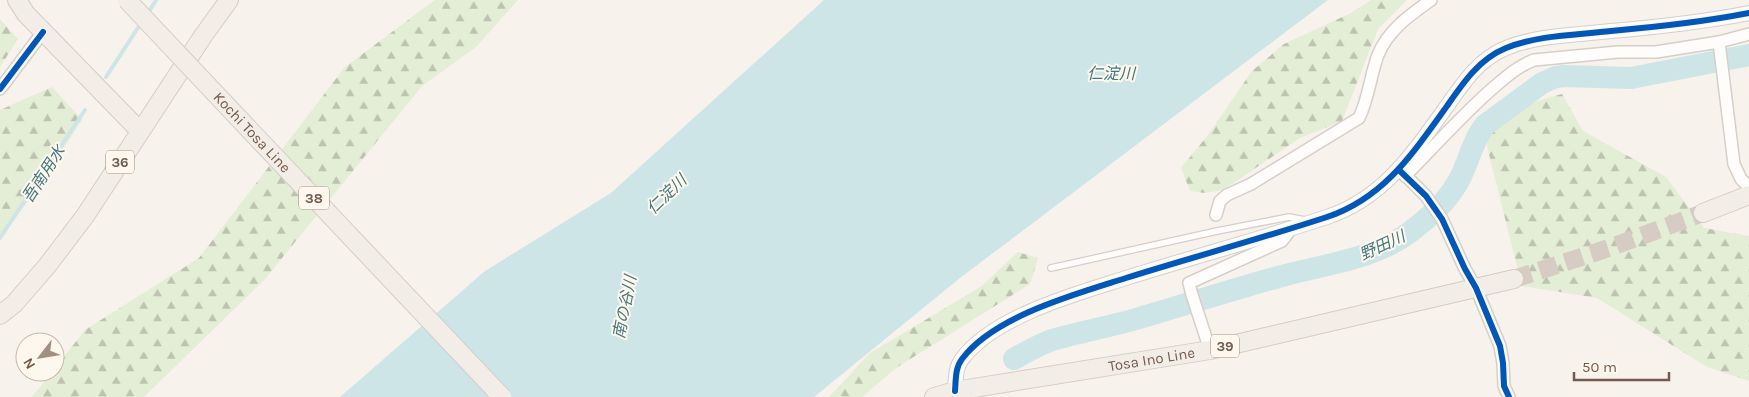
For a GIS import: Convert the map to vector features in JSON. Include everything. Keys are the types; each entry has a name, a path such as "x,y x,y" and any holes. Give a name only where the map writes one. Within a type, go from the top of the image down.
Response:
{"main road":[{"path":"17,0 26,14 140,131"},
{"name":"Kochi Tosa Line","path":"127,0 502,397"},
{"name":"36","path":"0,315 14,304 85,216 203,36 229,0"},
{"path":"1703,213 1749,195"},
{"name":"Tosa Ino Line","path":"934,397 955,391 1210,350 1514,279"}],"street":[{"path":"1216,215 1220,201 1227,195 1251,184 1359,118 1366,104 1378,55 1388,37 1411,14 1431,0"},
{"path":"1402,173 1417,148 1462,84 1484,60 1502,50 1520,42 1545,38 1687,24 1749,13"},
{"path":"0,89 43,32"},
{"path":"955,391 957,370 963,357 988,334 1006,323 1056,301 1180,261 1312,222 1357,203 1402,173 1482,98 1514,70 1525,63 1534,60 1618,52 1656,52 1720,47 1749,34"},
{"path":"1720,47 1734,164 1741,179 1749,186"},
{"path":"1402,173 1426,196 1442,218 1465,269 1476,288 1500,346 1504,386 1509,397"},
{"path":"1210,350 1189,286 1192,281 1282,241 1292,228"}],"lane":[{"path":"1051,268 1217,231 1290,217 1312,222"}],"green space":[{"path":"435,0 518,0 476,47 422,86 265,279 144,397 32,397 44,382 65,382 65,355 85,330 199,258 345,67"},
{"path":"1371,0 1407,0 1378,29 1342,121 1300,138 1223,190 1205,193 1190,191 1181,168 1208,135 1252,71 1284,44 1351,13"},
{"path":"0,19 18,39 0,67"},
{"path":"52,87 82,120 33,195 0,238 0,110"},
{"path":"1562,94 1583,131 1666,177 1704,228 1749,236 1749,381 1707,367 1597,298 1522,286 1484,134 1513,108"},
{"path":"1018,252 1038,258 1030,284 896,368 862,397 829,397 870,353 982,286"}],"water":[{"path":"824,0 1328,0 960,278 814,397 340,397 485,271 611,193"}],"waterway":[{"name":"吾南用水","path":"147,15 156,0"},
{"name":"吾南用水","path":"106,77 141,23"},
{"name":"野田川","path":"1014,359 1052,340 1136,319 1245,286 1354,258 1388,245 1419,225 1446,199 1459,180 1477,138 1485,125 1542,83 1556,77 1631,78 1749,55"},
{"name":"吾南用水","path":"0,238 85,110"}],"tunnel":[{"path":"1514,279 1609,248 1703,213"}],"cycle path":[{"path":"955,391 957,370 960,363 976,344 994,330 1037,308 1084,291 1327,217 1347,209 1365,198 1381,186 1409,157 1472,72 1488,58 1506,48 1544,38 1680,24 1749,13"},
{"path":"0,89 43,32"},
{"path":"1399,170 1426,196 1442,219 1476,288 1500,346 1504,386 1509,397"}],"water label":[{"name":"仁淀川","path":"1111,73"},
{"name":"仁淀川","path":"666,194"},
{"name":"南の谷川","path":"624,307"}]}
